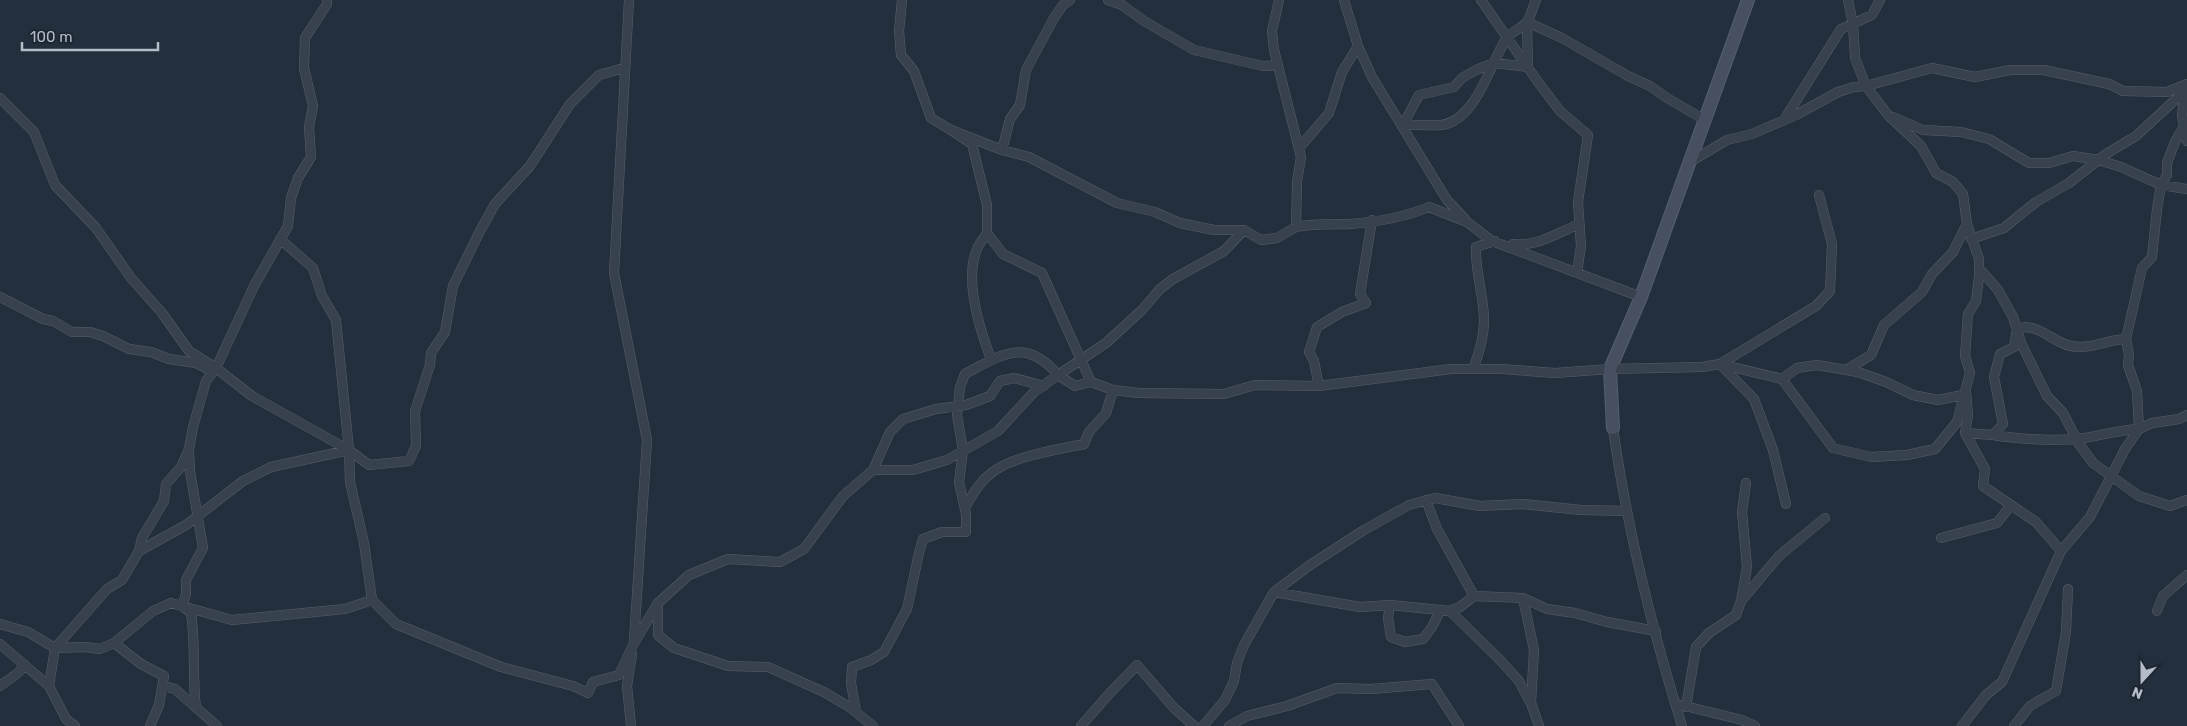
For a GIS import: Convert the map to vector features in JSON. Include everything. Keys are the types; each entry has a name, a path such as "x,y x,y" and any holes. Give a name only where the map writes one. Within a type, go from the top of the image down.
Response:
{"main road":[{"path":"1613,428 1610,369 1641,297 1748,0"}],"street":[{"path":"182,606 186,594 186,580 203,548 190,471 189,449 193,426 206,381 215,370 254,286 288,226 292,198 298,178 311,157 309,127 313,106 304,68 305,38 327,4 327,0"},
{"path":"629,0 614,273 647,440 634,644 627,686 631,726"},
{"path":"902,0 899,31 901,55 914,71 931,118 972,144 987,205 987,233 977,250 972,272 977,315 982,336 991,359"},
{"path":"1002,150 1010,119 1020,105 1026,70 1054,18 1063,5 1070,0"},
{"path":"1108,0 1122,5 1144,21 1194,50 1263,66 1278,65"},
{"path":"1278,0 1272,31 1278,65 1293,128 1300,146 1301,157 1297,182 1296,227"},
{"path":"1344,0 1358,46 1372,77 1447,200 1468,222 1492,241 1641,297"},
{"path":"1481,0 1560,111 1588,135 1578,202 1581,246 1577,273"},
{"path":"1528,67 1527,22 1536,0"},
{"path":"1720,364 1782,379 1833,448 1871,457 1907,455 1936,449 1957,422 1970,373 1965,356 1968,314 1976,301 1979,268 1979,259 1971,239 1964,194 1953,182 1936,173 1921,146 1888,115 1866,86 1855,58 1854,24 1848,0"},
{"path":"1784,120 1841,29 1872,15 1880,0"},
{"path":"1403,125 1442,125 1470,108 1508,36 1527,22"},
{"path":"1527,22 1562,38 1628,76 1650,86 1706,120"},
{"path":"1300,146 1329,113 1342,72 1358,46"},
{"path":"1403,125 1419,95 1454,87 1462,78 1494,63 1528,67"},
{"path":"0,98 34,132 54,184 96,228 131,278 162,313 189,350 252,396 349,450 369,465 410,461 416,446 415,411 430,365 431,353 445,332 454,286 495,204 530,166 570,104 599,75 624,68"},
{"path":"1690,162 1727,140 1752,134 1838,92 1932,68 1975,76 2010,70 2044,70 2109,84 2123,91 2167,92 2186,88"},
{"path":"2186,88 2182,115 2187,141"},
{"path":"1971,239 2004,228 2036,202 2069,183 2099,160 2136,136 2186,88"},
{"path":"1888,115 1923,130 1962,132 1989,139 2029,163 2049,163 2073,156 2099,160 2122,167 2162,185 2187,189"},
{"path":"1962,726 1986,695 2002,682 2061,551 2090,517 2125,449 2139,428 2137,391 2128,365 2129,355 2126,339 2142,268 2152,257 2162,185 2167,175 2167,163 2184,126"},
{"path":"951,130 1002,150 1029,158 1117,203 1155,212 1180,223 1206,228 1244,230 1261,240 1277,238 1296,227 1351,224 1412,214 1429,207 1468,222"},
{"path":"856,712 851,683 852,667 872,660 884,652 907,609 918,554 924,539 942,532 966,532 965,508 959,484 963,450 957,415 960,387 965,374 997,355 1025,352 1046,361 1058,375 1075,386 1091,382 1113,390 1140,393 1224,394 1255,386 1319,386 1451,369 1555,373 1610,369 1702,367 1720,364 1816,306 1830,291 1832,244 1819,195"},
{"path":"1319,386 1314,361 1309,352 1312,339 1317,327 1324,321 1366,303 1360,294 1372,220"},
{"path":"1473,369 1482,342 1484,320 1475,265 1476,247 1492,241 1523,245 1540,241 1579,224"},
{"path":"1846,370 1871,355 1884,325 1922,292 1932,274 1953,252 1968,224"},
{"path":"873,470 913,470 947,460 998,431 1018,408 1044,386 1106,343 1142,310 1160,289 1173,279 1224,252 1244,230"},
{"path":"987,233 1003,254 1042,273 1091,382"},
{"path":"280,240 313,268 322,296 336,320 349,450 350,482 364,543 372,600 396,624 438,643 501,667 564,683 588,692 593,682 619,675 634,644 658,604 689,575 728,559 780,562 804,549 843,496 873,470 890,432 903,419 990,396 1000,381 1014,378 1044,386"},
{"path":"1979,268 1998,290 2013,317 2021,343 2047,396 2064,412 2077,439 2093,463 2140,496 2170,506 2187,500"},
{"path":"0,297 43,319 53,321 72,332 90,332 103,336 129,349 151,352 169,359 196,363 215,370"},
{"path":"2017,329 2024,326 2046,333 2070,346 2096,345 2118,339 2126,339"},
{"path":"1993,435 2003,424 1994,377 2000,354 2014,347 2017,329"},
{"path":"1720,364 1754,399 1773,450 1786,504"},
{"path":"1782,379 1797,368 1817,365 1846,370 1886,382 1913,395 1938,400 1964,391"},
{"path":"965,508 975,489 997,468 1034,455 1084,444 1089,432 1106,413 1113,390"},
{"path":"1964,391 1968,415 1966,433 1985,469 1983,486 2036,522 2061,551"},
{"path":"1966,433 2019,439 2077,439 2139,428 2152,423 2179,419 2187,415"},
{"path":"1613,428 1627,511 1656,631 1682,726"},
{"path":"50,686 55,648 108,589 122,580 139,551 142,538 164,501 166,484 180,467 189,449"},
{"path":"139,551 198,516 243,481 271,467 349,450"},
{"path":"1686,707 1696,647 1708,633 1736,615 1741,601 1747,567 1742,512 1746,483"},
{"path":"1203,726 1225,700 1234,681 1237,663 1244,645 1274,592 1310,565 1409,504 1435,498 1480,506 1523,504 1581,510 1627,511"},
{"path":"1426,500 1436,530 1474,596"},
{"path":"1941,538 1997,523 2011,506"},
{"path":"1741,601 1779,556 1825,518"},
{"path":"2157,611 2163,596 2187,576"},
{"path":"2014,726 2015,722 2030,706 2056,691 2066,632 2068,589"},
{"path":"1274,592 1360,607 1390,605 1440,611 1450,611 1460,607 1474,596 1523,598 1547,609 1575,613 1607,622 1656,631"},
{"path":"1523,598 1534,650 1531,703"},
{"path":"0,624 28,632 55,648 85,647 100,650 114,643 153,611 171,603 232,620 345,609 372,600"},
{"path":"658,604 658,634 674,648 728,666 768,667 824,692 856,712 873,726"},
{"path":"1390,605 1388,618 1391,637 1405,642 1423,640 1440,611"},
{"path":"182,606 191,613 195,636 193,660 196,708"},
{"path":"1450,611 1513,674 1531,703 1539,726"},
{"path":"114,643 141,664 164,676 164,686 159,705 150,726"},
{"path":"0,644 50,686 66,719 75,726"},
{"path":"0,686 18,673 24,664"},
{"path":"1081,726 1108,694 1137,666 1174,708 1194,726"},
{"path":"1229,726 1248,716 1337,688 1371,690 1432,684 1459,726"},
{"path":"164,686 175,689 217,726"},
{"path":"1676,704 1742,720 1755,726"}]}
